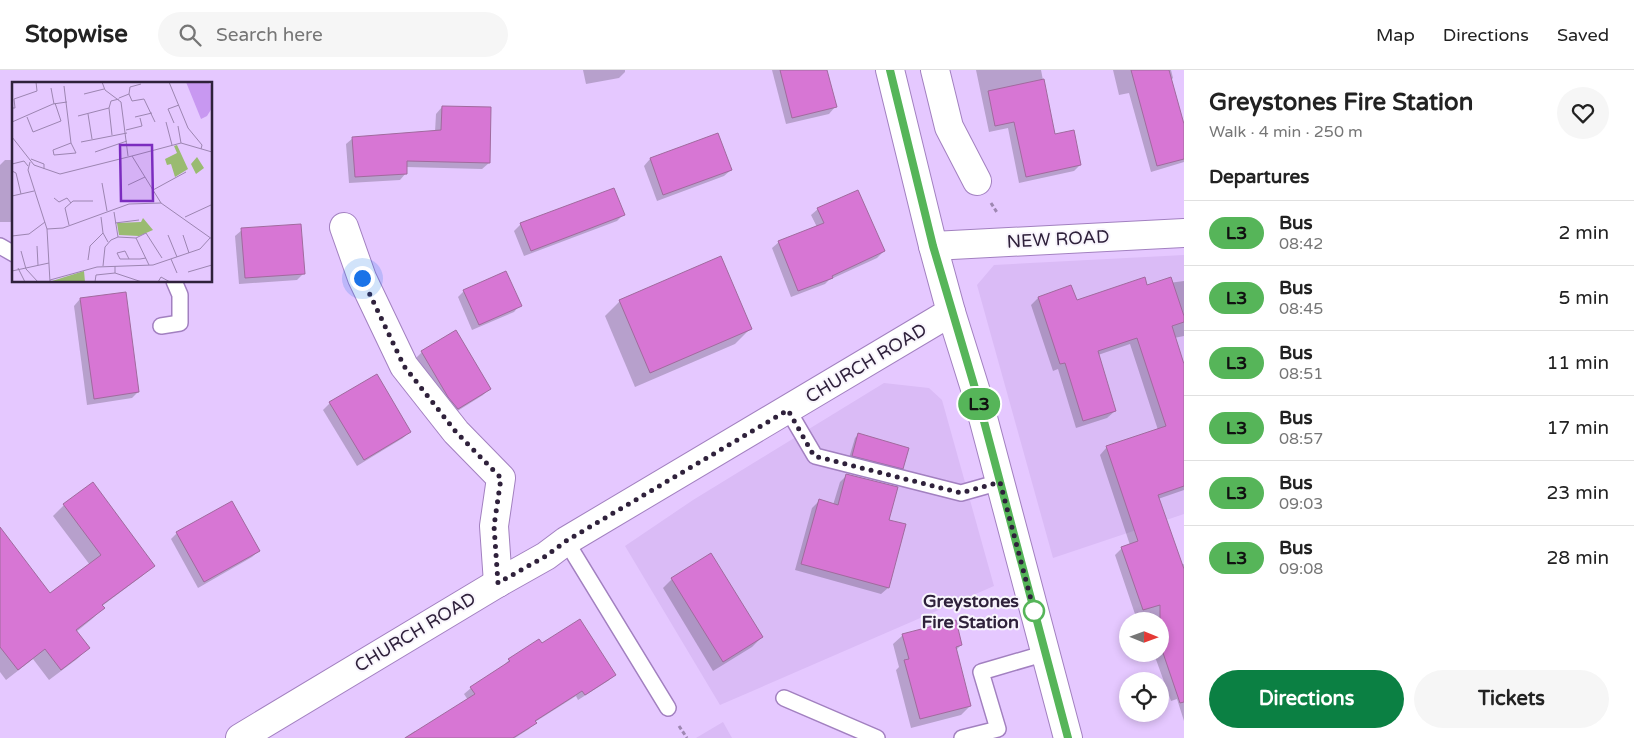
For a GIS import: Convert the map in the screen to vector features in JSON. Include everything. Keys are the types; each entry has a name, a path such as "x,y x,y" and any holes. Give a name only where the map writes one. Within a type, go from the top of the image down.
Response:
{"street":[{"path":"890,70 933,246 977,395 1068,738"},
{"path":"935,70 949,127 977,181"},
{"path":"344,227 362,278 404,366 456,432 501,478 494,526 498,583"},
{"name":"NEW ROAD","path":"933,246 1184,233"},
{"name":"CHURCH ROAD","path":"240,738 951,312"}],"lane":[{"path":"0,246 12,253"},
{"path":"161,326 180,322 180,295 174,282"},
{"path":"788,410 814,456 961,493 1000,482"},
{"path":"566,541 668,708"},
{"path":"962,738 998,729 982,672 1046,652"},
{"path":"784,698 877,738"}],"path":[{"path":"977,181 1015,241"}],"shaded area":[{"path":"1184,255 1184,514 1053,558 977,285 994,265"},
{"path":"884,383 929,388 942,400 994,586 720,705 625,546 693,500"},
{"path":"723,722 732,738 696,738"}],"building":[{"path":"780,70 827,70 837,107 792,118"},
{"path":"1131,70 1169,70 1184,124 1184,159 1157,166"},
{"path":"1044,79 1055,134 1074,130 1081,165 1026,177 1014,122 995,126 988,91"},
{"path":"442,106 491,107 490,163 407,161 407,174 355,177 352,137 441,130"},
{"path":"718,133 732,170 663,195 650,158"},
{"path":"614,188 625,215 531,251 520,223"},
{"path":"858,190 885,251 832,276 833,278 798,291 778,241 824,223 817,208"},
{"path":"301,224 305,274 245,278 241,228"},
{"path":"721,256 752,329 650,373 619,300"},
{"path":"506,271 522,306 479,325 463,290"},
{"path":"1145,277 1147,285 1171,277 1184,316 1184,322 1172,326 1184,364 1184,486 1158,495 1184,569 1184,702 1180,703 1166,662 1169,662 1169,612 1160,612 1160,605 1143,610 1121,547 1138,541 1106,446 1166,426 1137,338 1098,351 1116,411 1083,421 1065,363 1060,364 1038,297 1071,285 1077,300"},
{"path":"126,292 139,392 94,399 80,298"},
{"path":"456,330 491,389 458,409 448,397 421,351"},
{"path":"377,374 411,432 364,460 329,402"},
{"path":"858,433 909,448 903,469 852,456"},
{"path":"846,474 898,487 889,520 906,524 889,588 801,564 819,499 838,505"},
{"path":"93,482 155,566 102,605 105,608 76,630 90,648 61,670 45,649 18,670 0,647 0,527 50,593 101,555 63,504"},
{"path":"232,501 260,551 204,582 176,532"},
{"path":"711,553 763,637 723,662 671,578"},
{"path":"580,619 616,675 585,695 582,691 535,721 537,723 513,738 405,738 475,694 470,687 510,661 508,659 539,639 542,643"},
{"path":"956,620 962,645 956,647 971,706 920,719 904,660 909,659 902,634"}],"bus line":[{"name":"L3","path":"890,70 933,246 977,395 1068,738"}],"place":[{"name":"Greystones Fire Station","path":"1034,611"}],"route":[{"path":"362,278 404,366 456,432 501,478 494,526 498,583 788,410 814,456 961,493 1000,482 1034,611"}]}
